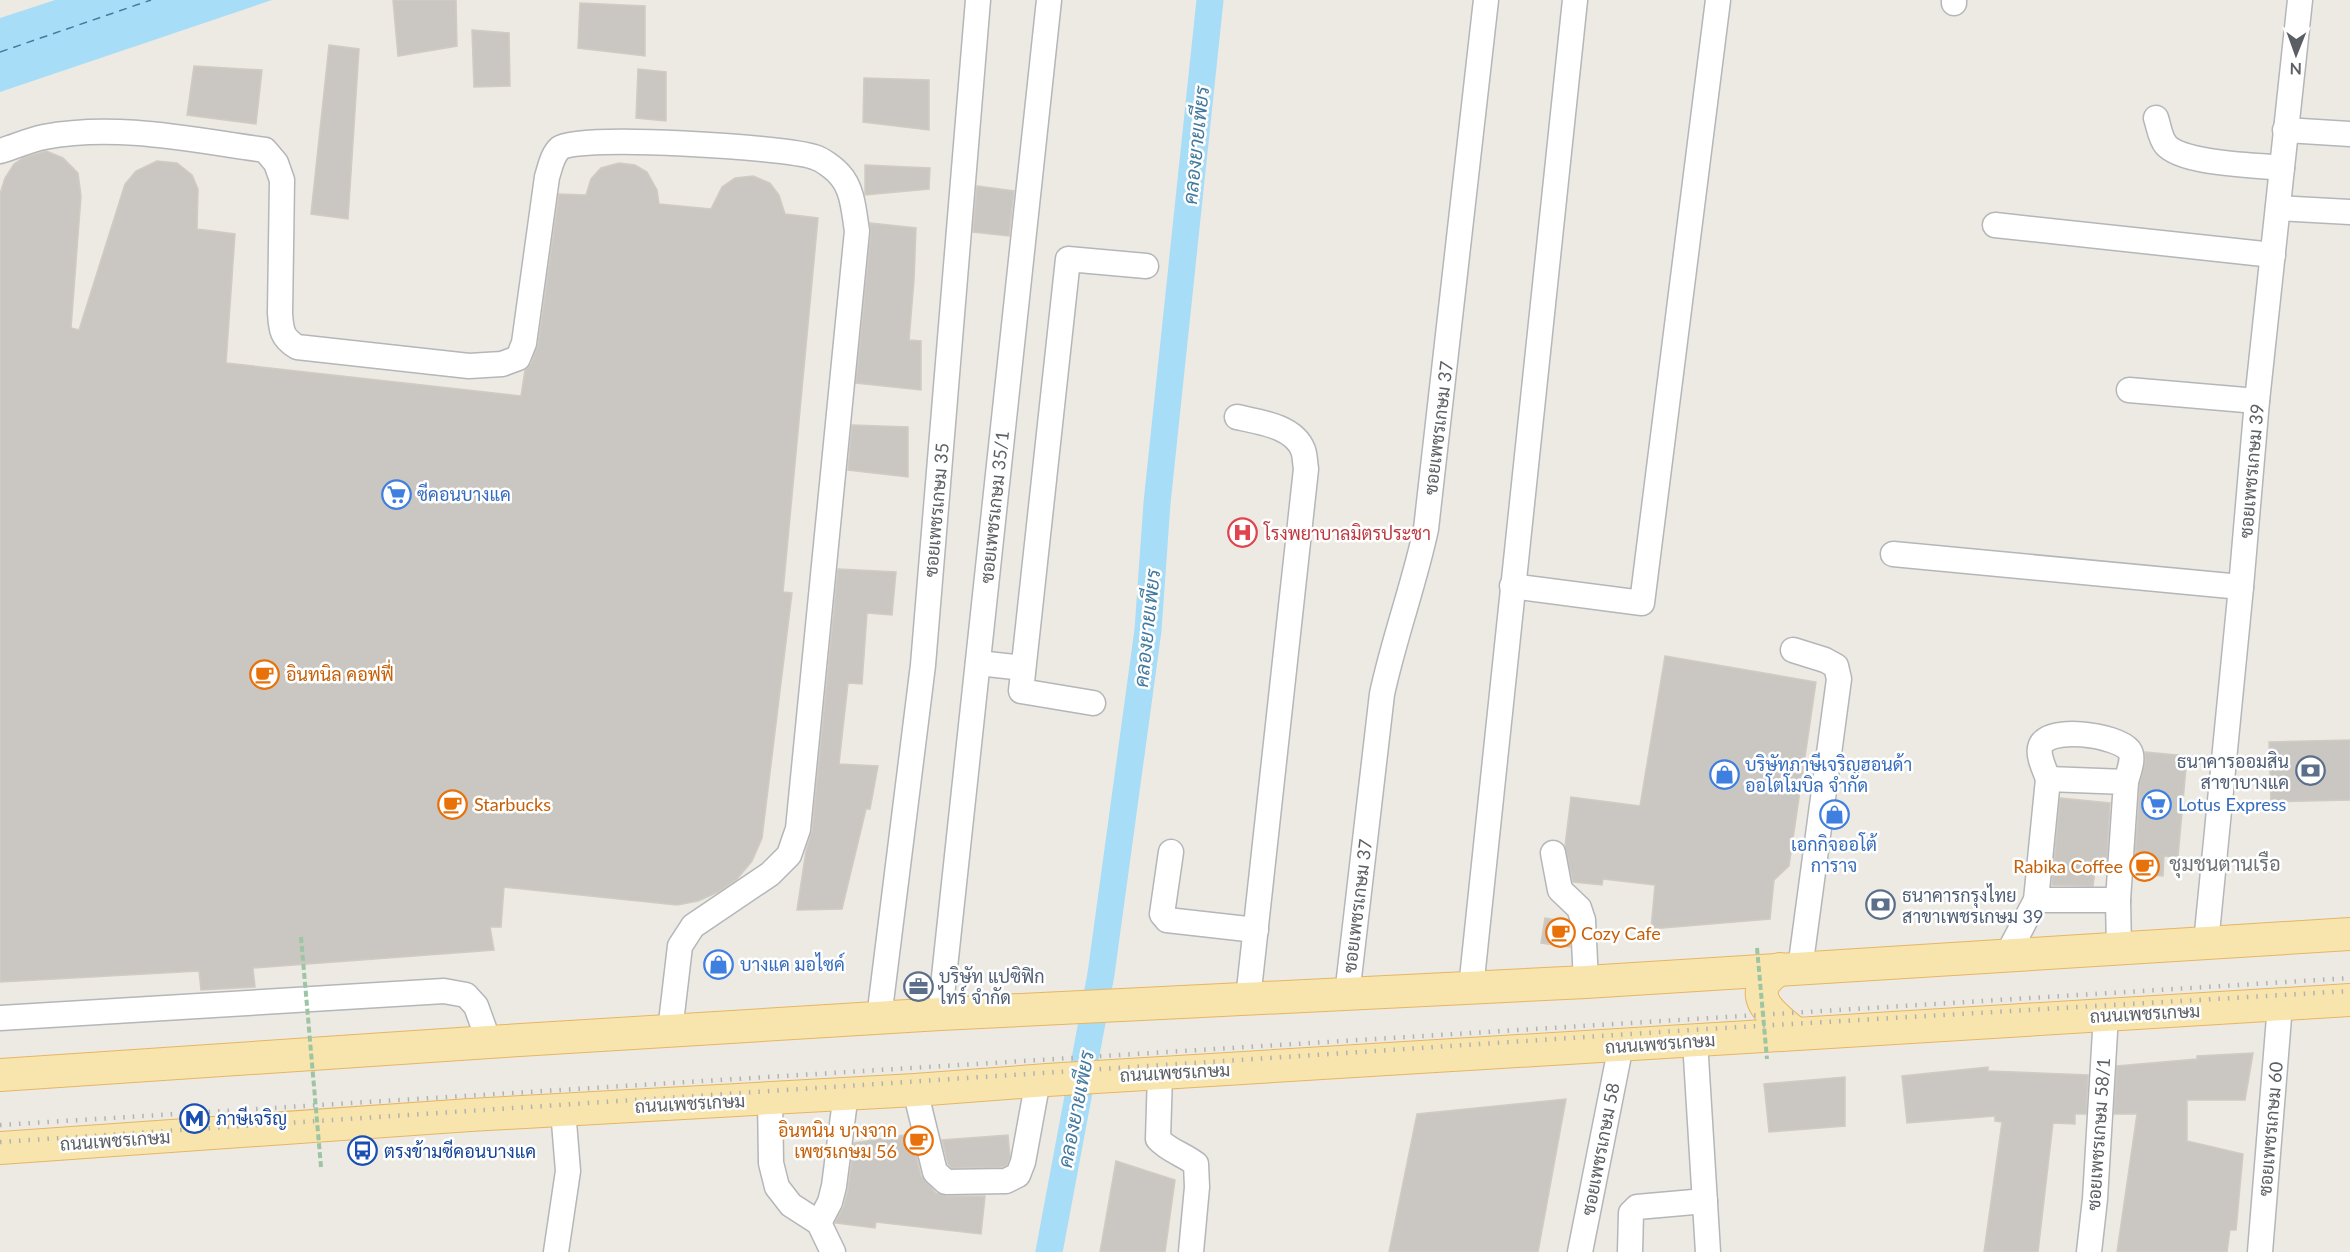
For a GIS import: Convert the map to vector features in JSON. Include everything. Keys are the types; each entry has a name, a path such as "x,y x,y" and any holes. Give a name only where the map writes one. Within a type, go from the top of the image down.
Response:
{"main road":[{"path":"0,1076 940,1014 1586,982 2350,934"},
{"path":"1790,969 1769,976 1761,991 1766,1008 1796,1034"},
{"path":"1735,973 1743,978 1749,987 1750,1000 1746,1022 1737,1038"},
{"name":"ถนนเพชรเกษม","path":"0,1148 563,1110 915,1090 1101,1076 2350,1000"}],"street":[{"name":"ซอยเพชรเกษม 35","path":"879,1018 923,665 978,0"},
{"name":"ซอยเพชรเกษม 35/1","path":"940,1014 1049,0"},
{"name":"ซอยเพชรเกษม 37","path":"1347,995 1382,694 1390,656 1418,566 1426,529 1486,0"},
{"path":"1471,988 1575,0"},
{"path":"1512,586 1642,603 1718,0"},
{"name":"ซอยเพชรเกษม 39","path":"2206,943 2257,401 2300,0"},
{"path":"2157,118 2160,135 2166,145 2192,158 2282,168"},
{"path":"2286,130 2350,134"},
{"path":"0,151 42,137 126,132 265,150 276,162 282,180 280,313 281,329 286,340 297,347 469,366 502,364 518,358 524,343 547,177 552,160 560,148 575,143 632,142 787,150 816,157 841,175 852,199 857,231 798,829 789,855 770,874 693,926 680,946 670,1031"},
{"path":"2278,208 2350,212"},
{"path":"1995,225 2273,255"},
{"path":"1093,703 1021,692 1068,259 1146,266"},
{"path":"2129,390 2257,401"},
{"path":"1238,417 1274,426 1288,433 1303,448 1306,469 1248,999"},
{"path":"1893,554 2241,586"},
{"path":"1790,969 1839,679 1836,666 1826,660 1793,650"},
{"path":"978,663 1023,668"},
{"path":"2007,955 2036,900 2048,779 2039,750 2043,741 2054,734 2080,734 2109,739 2128,749 2131,758 2126,782 2118,900 2119,948"},
{"path":"2048,779 2126,782"},
{"path":"1171,852 1162,914 1167,920 1256,930"},
{"path":"1553,854 1560,890 1579,908 1583,920 1586,982"},
{"path":"2036,900 2118,900"},
{"path":"0,1018 444,991 466,995 476,1006 489,1042"},
{"name":"ซอยเพชรเกษม 60","path":"2260,1252 2280,1005"},
{"name":"ซอยเพชรเกษม 58/1","path":"2089,1252 2095,1198 2106,1015"},
{"path":"1695,1041 1708,1252"},
{"name":"ซอยเพชรเกษม 58","path":"1580,1252 1621,1045"},
{"path":"1160,1073 1158,1139 1168,1150 1184,1154 1196,1164 1197,1187 1191,1252"},
{"path":"915,1090 935,1172 939,1178 946,1182 1006,1181 1018,1175 1023,1162 1043,1080"},
{"path":"819,1223 830,1202 834,1186 846,1093"},
{"path":"770,1098 771,1163 777,1187 791,1205 819,1223 833,1252"},
{"path":"556,1252 568,1171 563,1110"},
{"path":"1630,1252 1631,1213 1637,1207 1705,1201"}],"path":[{"path":"301,937 321,1167"},
{"path":"1757,948 1767,1059"}],"water":[{"path":"55,0 272,0 0,92 0,18"}],"building":[{"path":"393,0 456,0 457,46 398,56"},
{"path":"580,3 645,6 645,56 578,48"},
{"path":"472,30 509,33 510,86 474,87"},
{"path":"329,45 359,49 348,219 311,214"},
{"path":"194,66 262,70 256,124 187,115"},
{"path":"638,69 666,72 666,121 636,118"},
{"path":"864,78 929,80 929,130 863,122"},
{"name":"ซีคอนบางแค","path":"46,151 63,158 78,173 81,196 71,328 79,330 125,184 136,171 157,161 177,163 192,175 198,189 197,229 235,234 226,363 521,396 525,370 531,364 538,345 559,194 586,195 591,179 601,168 619,163 635,165 647,172 657,190 659,204 711,209 722,187 735,178 753,176 770,183 779,195 785,214 818,218 783,592 792,593 762,838 752,861 737,879 718,892 698,901 677,905 504,887 501,927 490,927 494,950 253,968 255,987 201,990 199,971 0,982 0,194 5,178 14,164 23,158"},
{"path":"865,165 930,168 929,189 865,195"},
{"path":"977,186 1014,191 1009,236 973,232"},
{"path":"870,223 916,228 909,340 921,341 921,390 856,383"},
{"path":"852,425 908,427 908,477 848,470"},
{"path":"838,569 896,572 892,615 867,613 862,684 848,683 839,764 878,766 870,809 866,809 842,909 797,910 806,851 812,831"},
{"name":"บริษัทภาษีเจริญฮอนด้า ออโตโมบิล จำกัด","path":"1665,656 1816,682 1789,866 1774,880 1770,919 1651,929 1655,885 1603,879 1602,885 1573,882 1565,846 1571,797 1640,806"},
{"name":"ธนาคารออมสิน สาขาบางแค","path":"2350,740 2350,800 2271,802 2269,742"},
{"name":"Lotus Express","path":"2145,752 2187,756 2178,857 2164,856 2163,876 2134,874 2140,784"},
{"path":"2060,798 2110,803 2106,872 2095,871 2093,886 2052,885"},
{"name":"Cozy Cafe","path":"1545,918 1569,922 1570,947 1541,943"},
{"path":"2253,1053 2245,1100 2187,1100 2187,1141 2243,1154 2236,1230 2230,1230 2227,1252 2117,1252 2137,1114 2114,1114 2117,1066 2197,1059 2197,1056"},
{"path":"1988,1067 1988,1071 2088,1075 2086,1114 2075,1114 2075,1124 2053,1123 2038,1252 1984,1252 2002,1122 1995,1121 1995,1116 1907,1123 1902,1076"},
{"path":"1845,1077 1845,1126 1769,1132 1764,1084"},
{"path":"1566,1099 1538,1252 1389,1252 1417,1114"},
{"path":"911,1134 921,1176 936,1193 946,1196 985,1196 981,1234 876,1222 875,1228 835,1223 844,1206 854,1143"},
{"path":"1008,1135 1010,1157 1007,1165 1003,1167 951,1168 948,1164 942,1140"},
{"path":"1116,1161 1175,1180 1165,1252 1100,1252"}],"waterway":[{"name":"คลองยายเพียร","path":"1049,1252 1101,974 1148,630 1157,503 1210,0"}],"ferry route":[{"path":"0,52 151,0"}],"railway":[{"path":"0,1125 2350,978"},
{"path":"0,1142 1707,1029 2350,991"}],"place":[{"name":"ซีคอนบางแค","path":"396,494"},
{"name":"โรงพยาบาลมิตรประชา","path":"1243,533"},
{"name":"อินทนิล คอฟฟี่","path":"265,674"},
{"name":"ธนาคารออมสิน สาขาบางแค","path":"2310,771"},
{"name":"บริษัทภาษีเจริญฮอนด้า ออโตโมบิล จำกัด","path":"1724,774"},
{"name":"Starbucks","path":"453,804"},
{"name":"Lotus Express","path":"2157,804"},
{"name":"เอกกิจออโต้ การาจ","path":"1834,815"},
{"name":"Rabika Coffee","path":"2144,866"},
{"name":"ธนาคารกรุงไทย สาขาเพชรเกษม 39","path":"1881,905"},
{"name":"Cozy Cafe","path":"1560,933"},
{"name":"บางแค มอไซค์","path":"719,964"},
{"name":"บริษัท แปซิฟิก ไทร์ จำกัด","path":"918,986"},
{"name":"ภาษีเจริญ","path":"195,1118"},
{"name":"อินทนิน บางจาก เพชรเกษม 56","path":"918,1140"},
{"name":"ตรงข้ามซีคอนบางแค","path":"363,1151"}],"district":[{"name":"ชุมชนตานเรือ","path":"2225,863"}]}
